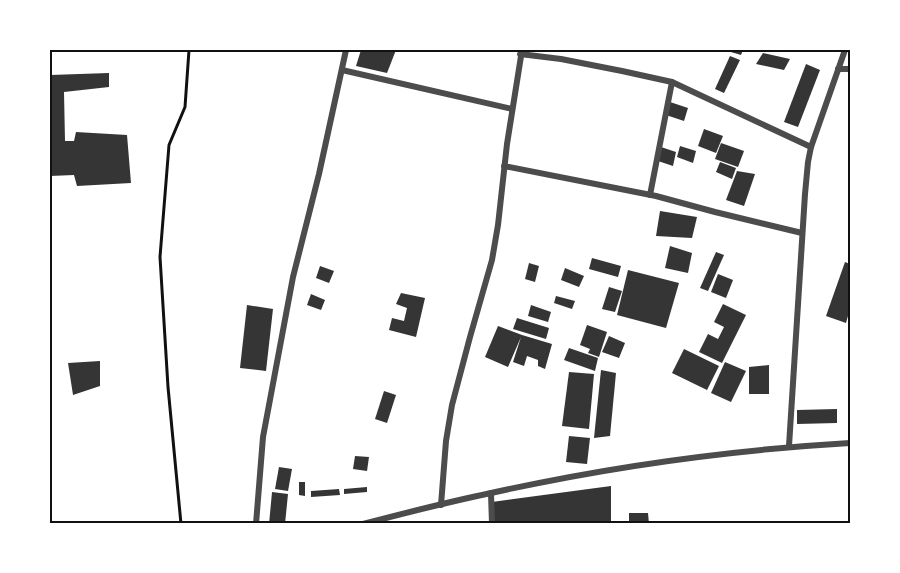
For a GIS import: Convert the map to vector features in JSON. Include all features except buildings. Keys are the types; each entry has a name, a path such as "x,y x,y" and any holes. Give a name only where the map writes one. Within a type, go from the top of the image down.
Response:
{"street":[{"path":"256,524 262,437 293,277 319,174 346,50"},
{"path":"789,446 808,162 811,147 845,50"},
{"path":"441,505 449,423 492,260 520,51 672,82 811,147"},
{"path":"838,69 850,69"},
{"path":"342,70 512,109"},
{"path":"650,195 672,82"},
{"path":"504,166 650,195 802,233"},
{"path":"363,524 491,493 622,468 789,446 850,443"},
{"path":"491,493 492,524"}],"path":[{"path":"181,524 168,387 160,257 169,145 185,107 189,50"}]}
